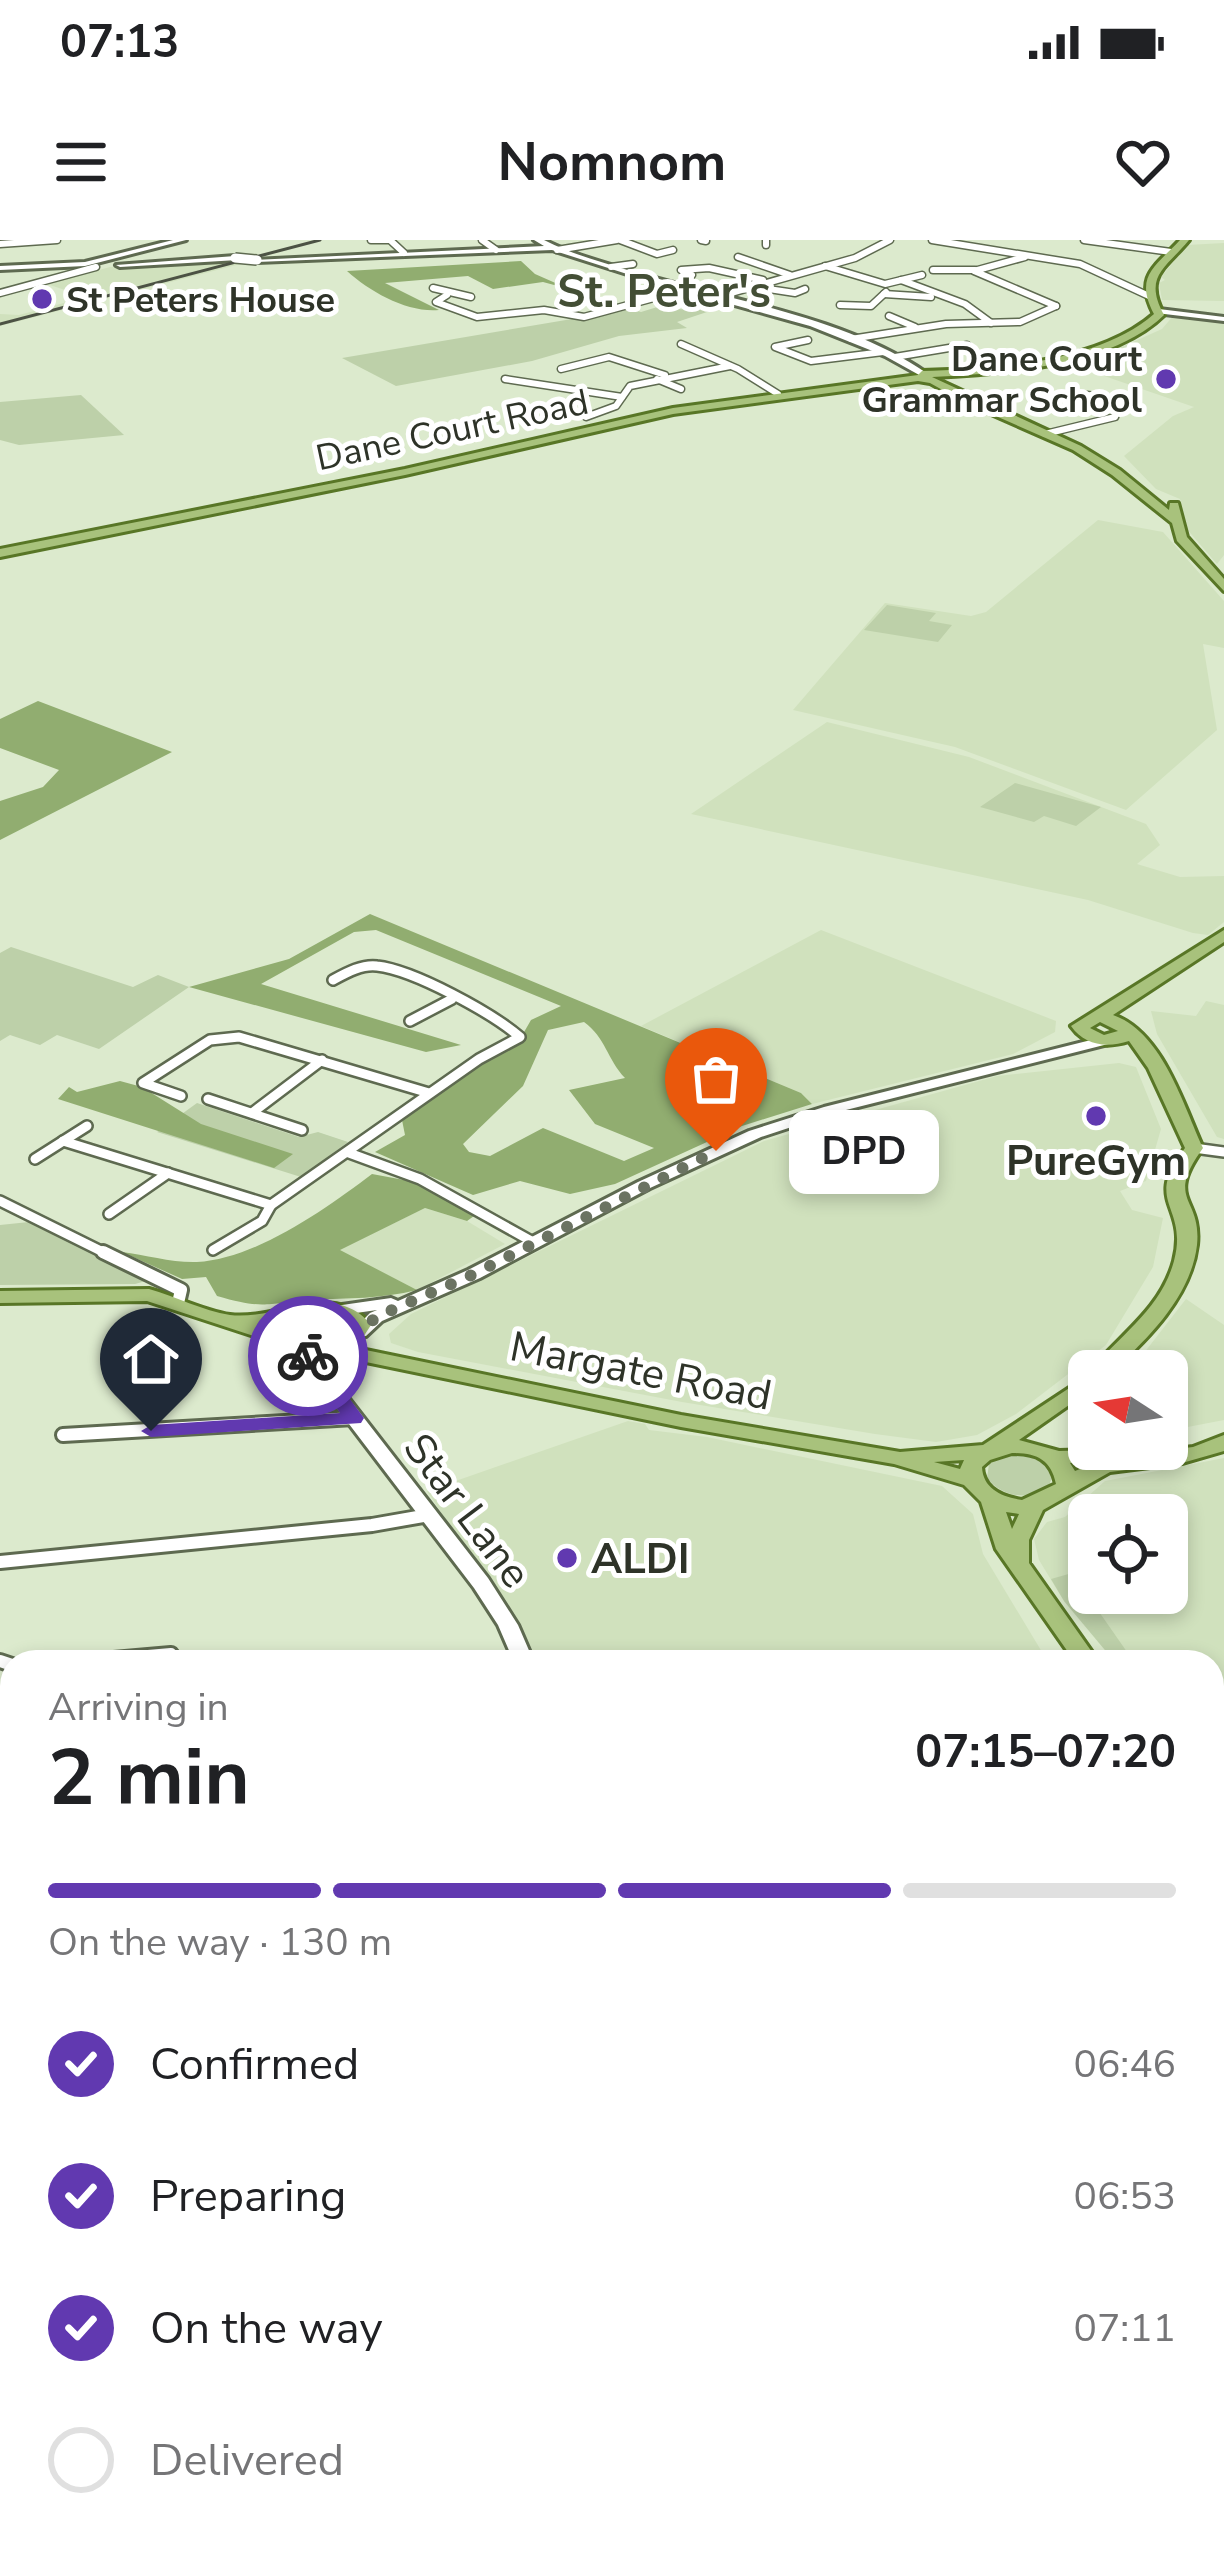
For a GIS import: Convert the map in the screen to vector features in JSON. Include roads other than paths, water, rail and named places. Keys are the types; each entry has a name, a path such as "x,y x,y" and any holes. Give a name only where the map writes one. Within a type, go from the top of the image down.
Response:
{"main road":[{"path":"1159,311 1149,291 1171,252 1186,240"},
{"name":"Dane Court Road","path":"0,553 405,472 647,416 778,394 928,377 1114,342 1154,322 1159,311"},
{"path":"928,377 1090,455 1174,512 1181,538 1224,587"},
{"path":"1119,1033 1081,1030 1085,1020 1129,1000 1224,935"},
{"path":"1119,1033 1129,1000"},
{"path":"1098,1016 1152,1061 1194,1148 1174,1180 1174,1196 1187,1228 1176,1279 1141,1331 1122,1350"},
{"name":"Margate Road","path":"0,1297 112,1293 178,1304 301,1345 332,1349 363,1342 680,1421 896,1458 972,1480"},
{"path":"236,1321 342,1310 358,1319 363,1342"},
{"path":"301,1345 291,1336 292,1322 308,1312"},
{"path":"1068,1397 971,1465 972,1480 991,1498 1001,1534 1018,1565 1078,1650"},
{"path":"1037,1420 1047,1454 1064,1467 1067,1485"},
{"path":"1188,1442 1224,1440"},
{"path":"991,1498 1033,1506 1055,1499 1067,1485 1108,1466 1224,1440"},
{"path":"988,1450 1012,1445 1047,1454 1068,1453"},
{"name":"Margate Road","path":"896,1458 988,1450"},
{"path":"1018,1565 1018,1540 1033,1506"}],"street":[{"path":"0,244 57,240"},
{"path":"0,293 182,240"},
{"path":"371,240 390,240 404,253"},
{"path":"482,240 496,250"},
{"path":"538,240 683,290 851,339 896,357 928,377"},
{"path":"0,268 554,249 618,240 657,254"},
{"path":"717,297 825,266 890,240"},
{"path":"932,240 1081,264 1149,291"},
{"path":"1084,240 1171,252"},
{"path":"643,257 674,250"},
{"path":"933,270 975,270 1030,255"},
{"path":"737,257 791,275"},
{"path":"611,267 634,264"},
{"path":"825,266 890,286 871,306 840,305"},
{"path":"692,274 681,270 709,268 770,282"},
{"path":"851,339 1045,315 1056,306 975,270"},
{"path":"885,284 922,275"},
{"path":"842,284 863,278"},
{"path":"901,280 950,298 992,323"},
{"path":"754,286 795,293 805,289"},
{"path":"433,287 446,290 447,295"},
{"path":"471,298 447,295 436,300 449,309 477,316 552,310 584,317 683,290"},
{"path":"881,297 950,298"},
{"path":"1159,311 1224,319"},
{"path":"889,316 919,328"},
{"path":"899,320 918,317"},
{"path":"692,341 676,345 730,366 778,394"},
{"path":"806,342 775,347 811,361 884,352"},
{"path":"896,357 963,347"},
{"path":"563,367 610,356 666,376"},
{"path":"586,417 616,406 630,386 730,366"},
{"path":"505,379 622,398"},
{"path":"656,379 681,389"},
{"path":"1046,434 1112,420 1122,401 1102,393 1087,395"},
{"path":"213,1250 262,1221 271,1205 429,1094 520,1036 515,1028 383,967 361,968 333,980"},
{"path":"410,1021 452,999"},
{"path":"1043,1054 1081,1030"},
{"path":"363,1342 376,1317 755,1134 1119,1033"},
{"path":"181,1096 143,1083 209,1040 239,1037 429,1094"},
{"path":"252,1113 322,1060"},
{"path":"208,1099 302,1130"},
{"path":"34,1159 87,1126"},
{"path":"63,1141 271,1205"},
{"path":"1194,1148 1224,1152"},
{"path":"349,1153 420,1179 533,1242"},
{"path":"109,1214 168,1173"},
{"path":"109,1194 127,1201"},
{"path":"0,1201 182,1289 178,1304"},
{"path":"342,1310 413,1300"},
{"name":"Star Lane","path":"301,1345 508,1625 519,1650"},
{"path":"63,1435 354,1418"},
{"path":"0,1562 372,1525 429,1515"}],"railway":[{"path":"0,324 320,240"}],"place":[{"name":"St Peters House","path":"42,299"},
{"name":"Dane Court Grammar School","path":"1166,379"},
{"name":"PureGym","path":"1096,1116"},
{"name":"DPD","path":"716,1151"},
{"name":"ALDI","path":"567,1558"}],"district":[{"name":"St. Peter's","path":"664,291"}]}
